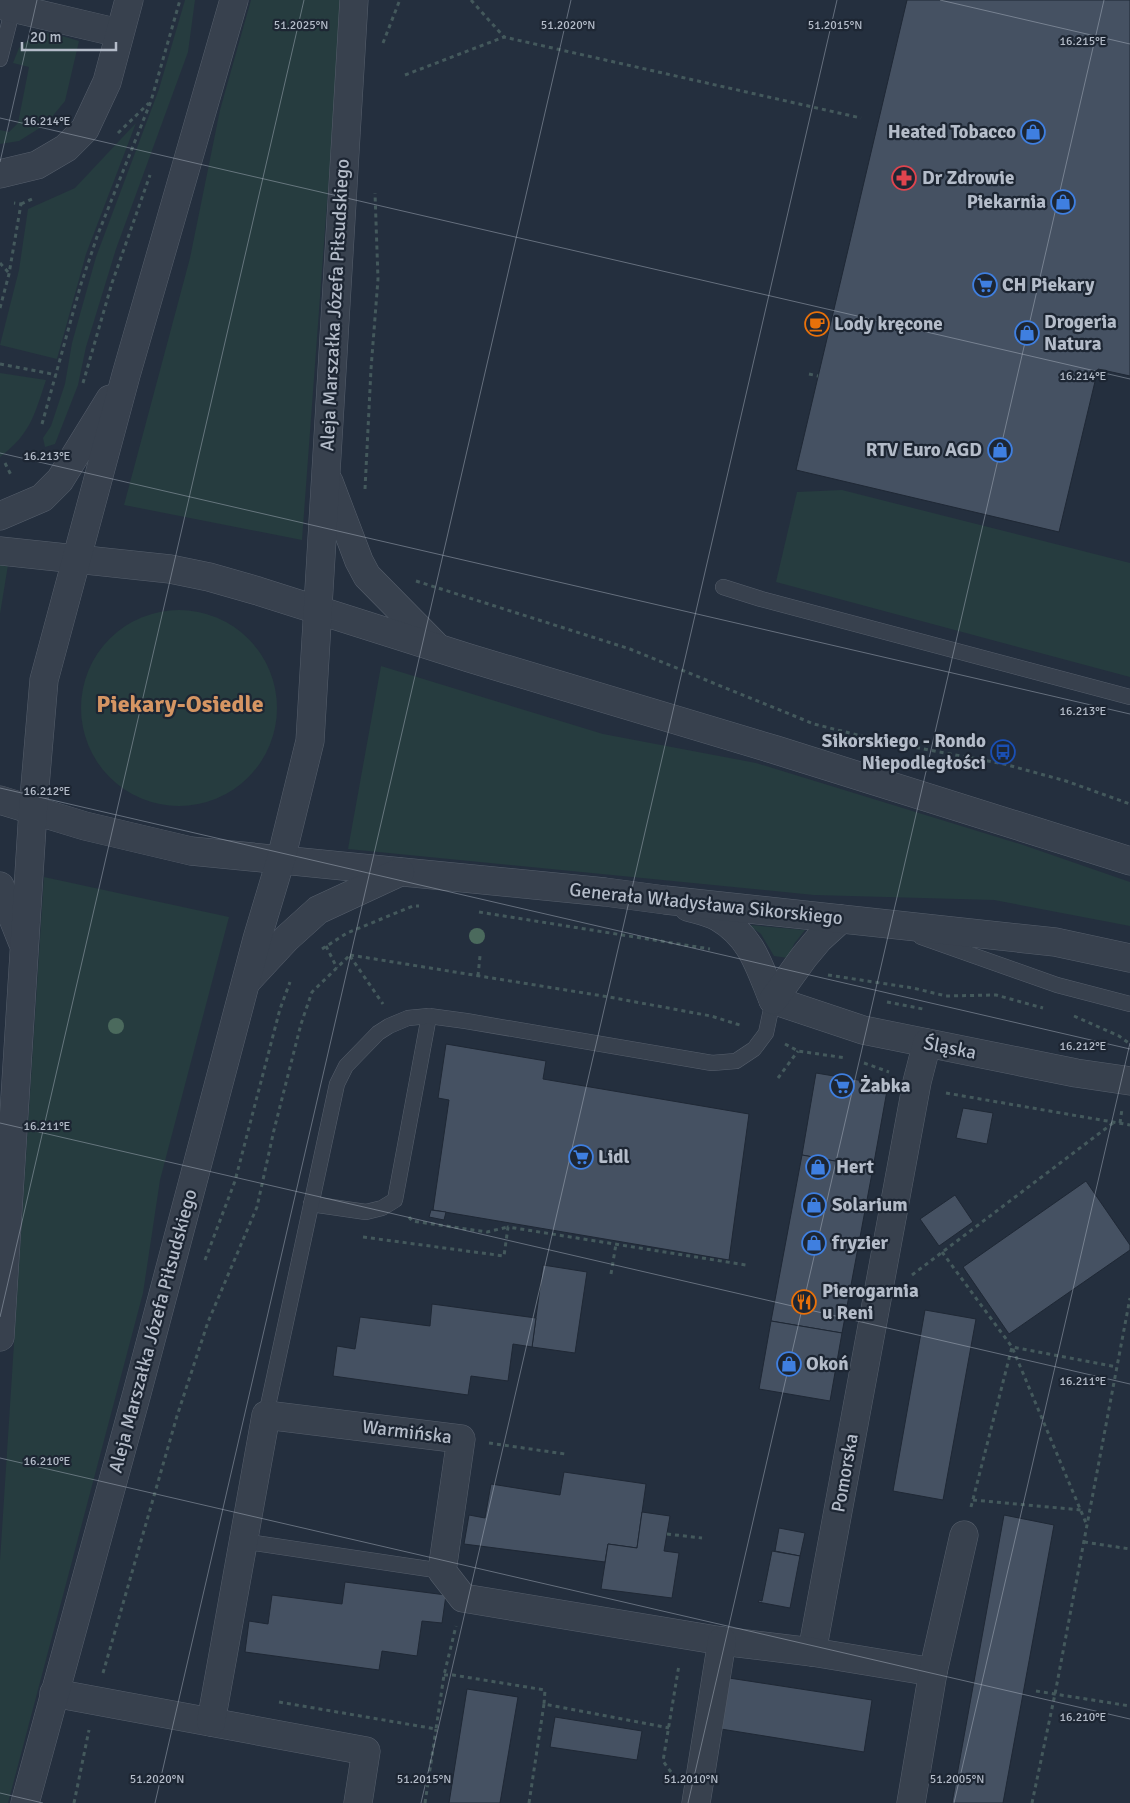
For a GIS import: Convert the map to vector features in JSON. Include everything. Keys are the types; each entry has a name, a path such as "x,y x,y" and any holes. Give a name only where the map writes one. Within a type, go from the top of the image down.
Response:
{"street":[{"path":"0,174 37,165 66,148 85,129 106,82 129,0"},
{"path":"0,1337 44,680 126,374 234,0"},
{"name":"Aleja Marszałka Józefa Piłsudskiego","path":"24,1803 140,1384 246,983 281,859 310,741 354,0"},
{"path":"7,6 120,33"},
{"path":"0,516 42,498 60,480 126,374"},
{"path":"326,474 359,561 368,576 438,648"},
{"path":"0,551 170,569 217,580 776,750 1130,861"},
{"path":"0,800 34,810"},
{"name":"Generała Władysława Sikorskiego","path":"34,810 85,826 191,851 606,892 1055,942 1130,958"},
{"path":"246,983 287,938 318,910 402,871"},
{"path":"0,886 25,950"},
{"path":"665,900 716,916 737,931 754,954 773,1000"},
{"path":"773,1000 819,939 841,919"},
{"name":"Śląska","path":"773,1000 862,1030 927,1044 1130,1081"},
{"name":"Pomorska","path":"812,1652 917,1082 927,1044"},
{"path":"210,1722 266,1414"},
{"name":"Warmińska","path":"266,1414 461,1439 442,1571"},
{"path":"911,1803 933,1672 964,1535"},
{"path":"442,1571 463,1598 933,1672"},
{"path":"696,1803 722,1640"},
{"path":"54,1693 366,1751 358,1803"}],"lane":[{"path":"0,59 7,6"},
{"path":"723,587 771,602 1130,697"},
{"path":"882,923 1057,985 1130,1004"},
{"path":"266,1414 337,1084 346,1066 378,1033 408,1018 429,1016 712,1063 736,1061 754,1049 766,1033 773,1000"},
{"path":"311,1204 366,1212 382,1208 395,1200 429,1016"},
{"path":"242,1542 442,1571"}],"path":[{"path":"42,424 81,284 98,234 151,101 180,0"},
{"path":"382,51 398,2 402,0"},
{"path":"471,0 504,37"},
{"path":"405,75 504,37 861,118"},
{"path":"81,391 112,283 151,172"},
{"path":"365,497 364,480 378,279 375,191"},
{"path":"0,308 9,274 21,204 7,203"},
{"path":"0,263 9,274"},
{"path":"0,364 57,375"},
{"path":"809,374 818,376"},
{"path":"5,463 12,477"},
{"path":"410,575 415,581 630,649 814,724 881,741 1004,764 1066,781 1130,804"},
{"path":"319,951 347,933 413,906 422,905"},
{"path":"476,911 714,950 756,960"},
{"path":"326,946 337,968"},
{"path":"74,1803 107,1703 177,1416 208,1322 258,1207 274,1130 301,1024 312,992 350,955"},
{"path":"350,955 609,997"},
{"path":"350,955 396,1023"},
{"path":"478,976 480,956"},
{"path":"797,967 833,976 913,988 946,996 996,995 1049,1009"},
{"path":"235,1181 280,1009 288,985 293,978"},
{"path":"1066,1014 1119,1036 1130,1044"},
{"path":"778,1078 798,1051"},
{"path":"917,1082 933,1091 1130,1125"},
{"path":"906,1280 1113,1122"},
{"path":"395,1200 412,1221 487,1232 508,1227 746,1265"},
{"path":"355,1236 504,1256 508,1227"},
{"path":"611,1274 616,1244"},
{"path":"942,1252 1012,1347 1087,1525"},
{"path":"1032,1803 1055,1694 1130,1298"},
{"path":"1012,1347 1117,1366"},
{"path":"964,1535 1012,1347"},
{"path":"461,1439 565,1454"},
{"path":"973,1500 1081,1510"},
{"path":"667,1534 702,1538"},
{"path":"1084,1542 1130,1549"},
{"path":"424,1803 444,1675 463,1598"},
{"path":"672,1774 663,1761 684,1634"},
{"path":"444,1675 545,1690 529,1803"},
{"path":"1036,1690 1130,1706"},
{"path":"273,1701 436,1728"},
{"path":"544,1704 669,1728"}],"green space":[{"path":"185,0 195,0 188,52 116,249 86,347 78,385 55,444 45,447 43,438 51,426 65,384 72,343 96,257 159,89"},
{"path":"251,0 342,0 302,540 124,505 190,258 220,110"},
{"path":"52,33 79,41 65,101 46,124 19,141 0,144 0,130 9,132 18,123 29,67 13,63 19,48 35,34"},
{"path":"136,123 86,254 57,359 0,345 19,270 28,209 75,188"},
{"path":"0,373 46,380 34,414 25,432 0,457"},
{"path":"842,490 1130,563 1130,677 776,582 797,492"},
{"path":"0,564 8,565 0,614"},
{"path":"169,610 189,610 225,621 234,626 255,646 270,670 277,698 277,718 270,746 261,763 241,784 217,799 189,806 169,806 141,799 124,790 97,763 85,736 81,718 81,698 88,670 97,653 124,626 151,614"},
{"path":"381,666 603,734 756,763 1023,845 1130,882 1130,926 994,900 814,895 348,849"},
{"path":"44,877 229,917 160,1180 143,1293 8,1803 0,1803 0,1561"},
{"path":"749,925 805,930 794,944 788,958 774,956 761,934"}],"building":[{"name":"CH Piekary","path":"907,0 1130,0 1130,376 1098,369 1059,532 796,470"},
{"path":"446,1044 546,1061 543,1079 749,1114 729,1260 433,1210 449,1100 438,1098"},
{"path":"816,1073 888,1085 873,1168 802,1155"},
{"path":"963,1108 993,1113 987,1144 956,1138"},
{"path":"802,1155 873,1168 842,1333 771,1321"},
{"path":"1086,1181 1130,1245 1130,1250 1009,1334 963,1267"},
{"path":"955,1195 973,1222 939,1246 920,1219"},
{"path":"431,1210 446,1212 444,1220 429,1217"},
{"path":"543,1265 587,1272 575,1353 532,1347"},
{"path":"432,1304 536,1318 532,1347 513,1344 508,1381 471,1376 468,1395 333,1376 337,1346 355,1349 360,1317 430,1326"},
{"path":"925,1310 976,1319 943,1500 893,1491"},
{"path":"771,1321 842,1333 830,1401 759,1389"},
{"path":"564,1472 646,1484 637,1548 608,1544 605,1562 464,1544 469,1515 485,1518 491,1484 560,1495"},
{"path":"642,1512 670,1516 664,1551 679,1553 672,1598 601,1589 608,1544 637,1548"},
{"path":"1004,1515 1054,1525 1003,1803 952,1803"},
{"path":"779,1528 805,1533 800,1556 775,1551"},
{"path":"772,1551 800,1556 790,1608 758,1602 759,1600 762,1601"},
{"path":"345,1582 446,1595 442,1623 422,1621 417,1656 382,1651 379,1670 245,1652 249,1621 268,1624 272,1595 342,1604"},
{"path":"729,1678 872,1700 864,1752 721,1729"},
{"path":"467,1689 518,1697 500,1803 449,1803"},
{"path":"555,1717 642,1731 637,1760 550,1747"}],"place":[{"name":"Heated Tobacco","path":"1033,132"},
{"name":"Dr Zdrowie","path":"904,178"},
{"name":"Piekarnia","path":"1063,202"},
{"name":"CH Piekary","path":"985,285"},
{"name":"Lody kręcone","path":"817,324"},
{"name":"Drogeria Natura","path":"1027,333"},
{"name":"RTV Euro AGD","path":"1000,450"},
{"name":"Sikorskiego - Rondo Niepodległości","path":"1003,752"},
{"name":"Żabka","path":"842,1086"},
{"name":"Lidl","path":"581,1157"},
{"name":"Hert","path":"818,1167"},
{"name":"Solarium","path":"814,1205"},
{"name":"fryzier","path":"814,1243"},
{"name":"Pierogarnia u Reni","path":"804,1302"},
{"name":"Okoń","path":"789,1364"}],"district":[{"name":"Piekary-Osiedle","path":"180,704"}]}
